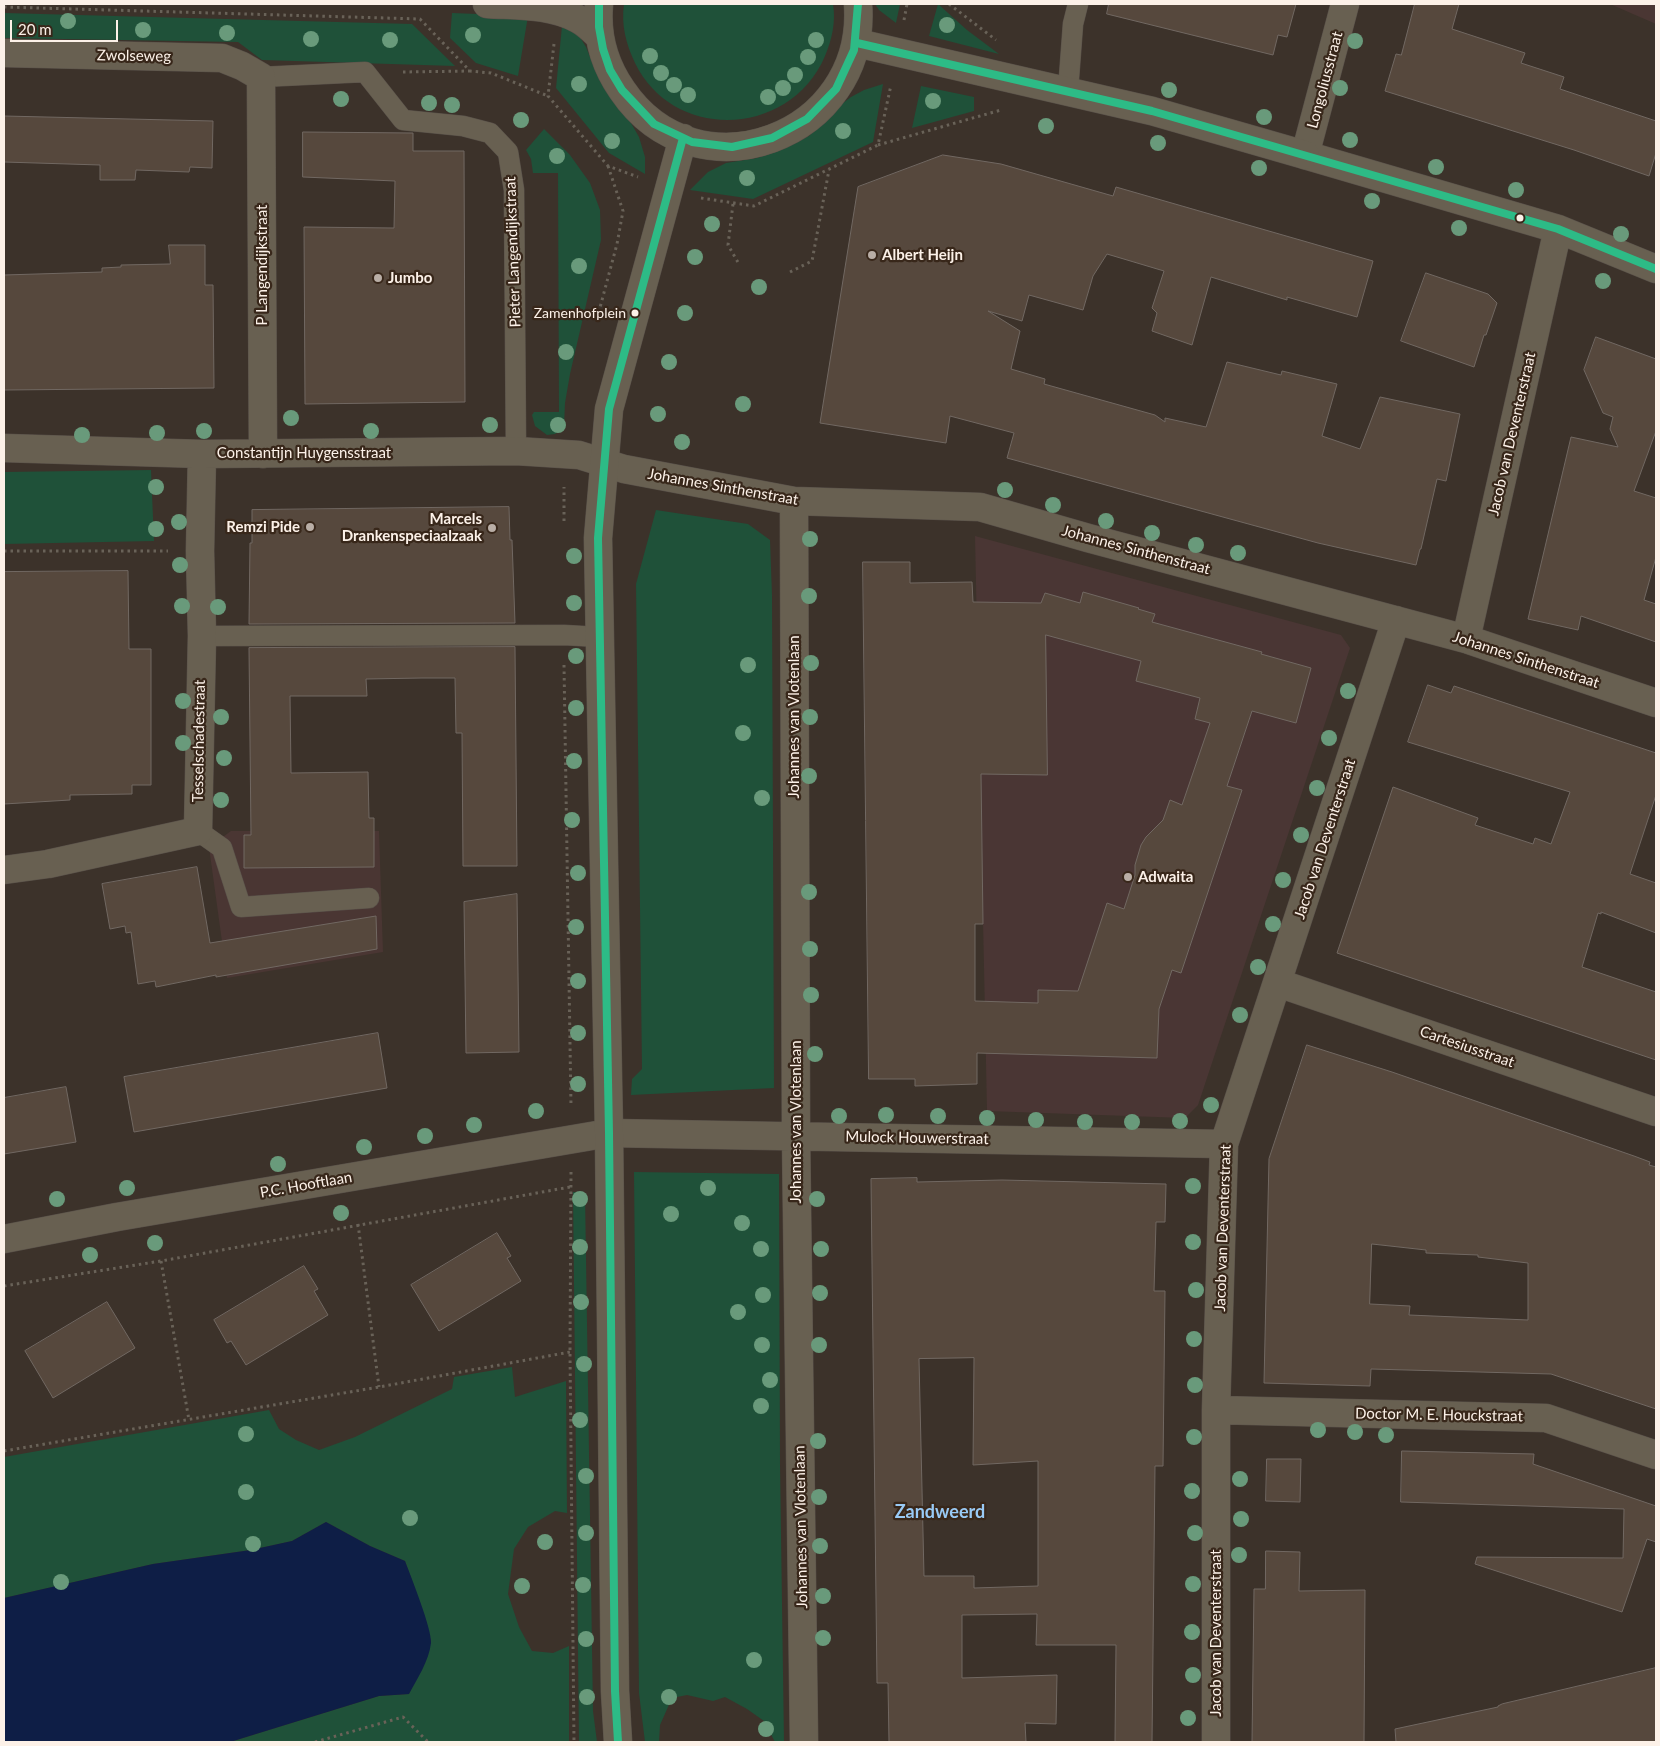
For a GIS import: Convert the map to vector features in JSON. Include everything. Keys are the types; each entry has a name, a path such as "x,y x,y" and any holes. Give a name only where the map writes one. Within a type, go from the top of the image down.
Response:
{"street":[{"path":"487,4 526,5 556,10 580,20 599,36"},
{"path":"599,4 599,36 605,59 614,80 627,99 650,120 682,138 712,145 726,146 749,145 771,140 791,131 810,118 826,103 840,85 850,64 856,43 859,19 858,4"},
{"name":"Longoliusstraat","path":"1305,155 1345,4"},
{"path":"856,43 1152,111 1558,229 1656,269"},
{"name":"Zwolseweg","path":"4,54 222,58 242,66 261,77"},
{"name":"P Langendijkstraat","path":"261,77 263,454"},
{"path":"618,1742 615,1691 609,1133 598,538 609,409 614,384 682,138"},
{"name":"Jacob van Deventerstraat","path":"1466,640 1558,229"},
{"name":"Constantijn Huygensstraat","path":"4,448 202,454 516,451 579,455 604,462"},
{"name":"Tesselschadestraat","path":"198,831 202,636 200,551 202,454"},
{"name":"Johannes Sinthenstraat","path":"604,462 624,469 794,501 980,507 1466,640 1656,703"},
{"name":"Johannes van Vlotenlaan","path":"794,501 796,1136 804,1742"},
{"name":"Jacob van Deventerstraat","path":"1216,1742 1216,1410 1224,1144 1396,620"},
{"path":"4,870 48,864 198,831"},
{"name":"Cartesiusstraat","path":"1278,983 1656,1112"},
{"name":"Mulock Houwerstraat","path":"609,1133 1224,1144"},
{"name":"P.C. Hooftlaan","path":"4,1239 117,1217 609,1133"},
{"name":"Doctor M. E. Houckstraat","path":"1216,1410 1546,1418 1656,1455"}],"lane":[{"path":"1068,91 1073,24 1078,4"},
{"path":"261,77 365,72"},
{"name":"Pieter Langendijkstraat","path":"365,72 403,120 463,126 490,133 508,152 514,190 516,451"},
{"path":"202,636 564,635 599,637"},
{"path":"198,831 222,848 241,907 369,898"}],"path":[{"path":"4,7 420,19 470,71"},
{"path":"365,72 470,71 491,73 548,96"},
{"path":"878,146 1002,110"},
{"path":"790,272 812,261 829,169"},
{"path":"733,204 728,245 739,264"},
{"path":"564,454 564,530"},
{"path":"4,551 200,551"},
{"path":"564,635 571,1139 570,1352 574,1742"},
{"path":"4,1286 161,1261 570,1187"},
{"path":"358,1224 379,1387"},
{"path":"161,1261 189,1420"},
{"path":"4,1451 379,1387 570,1352"},
{"path":"314,1742 402,1717 428,1742"}],"shaded area":[{"path":"1610,4 1656,4 1656,24"},
{"name":"Adwaita","path":"975,536 1341,635 1350,648 1198,1105 1185,1118 987,1111"},
{"path":"231,831 379,831 383,952 227,978 209,847"}],"green space":[{"path":"624,4 833,4 834,24 830,44 825,56 809,83 786,103 760,115 732,120 703,117 676,107 653,89 635,63 629,49 624,27"},
{"path":"875,4 900,4 896,23 879,10"},
{"path":"938,4 967,30 999,54 929,36"},
{"path":"4,13 412,24 455,66 262,60 238,42 4,38"},
{"path":"452,13 528,16 518,76 476,63 450,38"},
{"path":"562,26 578,34 615,104 631,123 639,137 645,157 645,174 609,153 556,88"},
{"path":"883,84 873,142 753,199 690,190 708,172 726,163 757,158 809,136 830,113 851,97 864,90"},
{"path":"921,86 974,97 974,111 912,128"},
{"path":"544,129 570,155 590,183 600,210 601,240 570,374 565,403 564,426 555,434 547,435 535,426 532,415 534,412 559,412 558,173 533,173 531,159 526,150"},
{"path":"151,470 154,541 4,544 4,472"},
{"path":"656,510 748,524 770,540 772,595 774,1088 631,1095 632,1079 642,1069 636,584"},
{"path":"634,1172 779,1174 780,1465 784,1742 775,1742 764,1721 725,1697 713,1701 687,1695 672,1698 660,1725 659,1742 645,1742 639,1693"},
{"path":"573,1192 585,1193 593,1711 597,1742 579,1742"},
{"path":"512,1367 515,1397 566,1381 567,1513 555,1511 528,1527 514,1549 508,1594 519,1627 532,1651 553,1653 569,1646 569,1742 230,1742 379,1696 409,1694 431,1642 426,1621 405,1561 370,1546 326,1522 292,1541 251,1550 153,1564 4,1598 4,1457 269,1410 279,1429 296,1440 319,1450 355,1437 452,1389 454,1377"}],"water":[{"path":"326,1522 370,1546 405,1561 425,1615 431,1643 425,1663 409,1694 379,1696 230,1742 4,1742 4,1598 153,1564 251,1550 292,1541"}],"building":[{"path":"1109,4 1296,4 1287,37 1278,35 1273,55 1107,14"},
{"path":"1415,4 1459,4 1452,29 1525,53 1521,63 1564,77 1560,89 1656,121 1656,153 1649,176 1574,150 1385,91 1396,54 1401,55"},
{"path":"4,116 213,121 212,168 190,167 189,172 136,170 135,180 100,180 100,165 4,162"},
{"path":"303,132 413,133 413,151 464,151 465,402 305,404 304,227 394,228 395,181 303,177"},
{"path":"943,155 1001,164 1113,196 1116,187 1373,261 1357,317 1287,297 1287,300 1211,277 1192,345 1152,331 1157,313 1152,308 1164,271 1107,254 1093,276 1083,310 1029,295 1022,321 988,311 1020,331 1011,369 1045,379 1044,384 1155,415 1165,422 1165,418 1206,427 1227,362 1281,375 1282,371 1337,384 1322,436 1360,449 1380,397 1460,414 1446,481 1437,479 1416,565 1318,543 1007,458 1014,433 950,416 946,443 820,423 858,187"},
{"path":"169,245 205,245 205,285 213,285 214,388 4,390 4,275 102,272 102,268 121,267 121,265 170,264"},
{"path":"1426,273 1488,294 1497,303 1474,367 1401,341"},
{"path":"1596,337 1656,359 1656,431 1634,491 1656,498 1656,557 1644,600 1656,604 1656,642 1581,616 1578,630 1528,619 1571,437 1618,447 1610,429 1613,417 1603,413 1584,370"},
{"path":"509,507 515,623 249,624 252,510"},
{"path":"863,562 910,562 910,583 972,582 973,602 1041,603 1045,593 1080,603 1083,592 1155,614 1152,622 1262,652 1261,654 1311,668 1296,723 1252,711 1227,786 1242,790 1181,973 1172,970 1159,1009 1157,1058 977,1053 977,1084 915,1086 915,1079 869,1079","holes":["1046,635 1141,661 1136,681 1200,698 1195,719 1210,723 1182,805 1170,800 1163,820 1146,837 1141,845 1135,865 1135,875 1124,909 1107,903 1078,991 1038,990 1038,1003 975,1001 975,924 983,924 981,774 1047,775"]},
{"path":"128,571 129,649 151,649 151,785 132,785 132,794 70,795 70,800 4,804 4,572"},
{"path":"515,647 517,866 463,866 462,733 456,733 455,678 422,678 366,679 367,696 290,696 291,773 368,772 369,818 374,818 374,867 244,868 244,835 251,835 249,648"},
{"path":"1428,685 1451,693 1454,686 1656,753 1656,795 1630,874 1656,883 1656,933 1601,912 1601,914 1598,913 1582,967 1656,992 1656,1060 1337,953 1393,787 1478,818 1475,825 1533,844 1535,838 1551,844 1570,792 1408,742"},
{"path":"197,867 210,943 376,916 377,949 216,977 216,975 156,987 155,981 138,984 131,932 126,933 125,926 110,929 102,884"},
{"path":"517,894 519,1052 466,1053 464,902"},
{"path":"378,1033 387,1088 134,1132 124,1077"},
{"path":"1307,1045 1392,1072 1650,1162 1649,1165 1656,1167 1656,1409 1551,1374 1371,1369 1370,1386 1264,1383 1269,1159","holes":["1372,1244 1426,1250 1426,1253 1478,1255 1478,1257 1528,1263 1528,1320 1409,1315 1410,1306 1370,1304"]},
{"path":"66,1087 76,1142 4,1154 4,1098"},
{"path":"917,1178 917,1182 1002,1180 1166,1184 1165,1222 1156,1222 1154,1291 1165,1291 1163,1466 1155,1466 1152,1742 1115,1742 1116,1645 1036,1645 1037,1614 962,1615 962,1678 1057,1675 1056,1724 1025,1723 1026,1742 889,1742 888,1683 877,1683 871,1179","holes":["974,1358 973,1465 1038,1461 1038,1586 974,1588 974,1576 924,1576 919,1359"]},
{"path":"497,1233 511,1256 507,1258 521,1281 439,1331 411,1285"},
{"path":"304,1266 318,1289 314,1291 328,1315 246,1365 231,1341 227,1343 214,1320"},
{"path":"107,1302 135,1348 53,1398 25,1351"},
{"path":"1402,1451 1534,1454 1533,1464 1656,1506 1656,1542 1647,1539 1622,1612 1475,1564 1477,1557 1623,1558 1624,1509 1401,1502"},
{"path":"1267,1459 1301,1459 1300,1502 1266,1501"},
{"path":"1266,1551 1300,1552 1299,1591 1365,1590 1364,1742 1252,1742 1254,1589 1265,1589"},
{"path":"1656,1668 1656,1742 1396,1742 1395,1729 1498,1707 1502,1704"}],"transit line":[{"path":"599,4 599,27 603,49 610,70 622,90 654,124 692,142 732,147 772,138 807,119 836,89 854,50 858,4"},
{"path":"857,43 1152,111 1558,229 1656,269"},
{"path":"618,1742 615,1691 609,1133 598,538 609,409 683,138"}],"place":[{"name":"Albert Heijn","path":"872,255"},
{"name":"Jumbo","path":"378,278"},
{"name":"Zamenhofplein","path":"635,313"},
{"name":"Remzi Pide","path":"310,527"},
{"name":"Marcels Drankenspeciaalzaak","path":"492,528"},
{"name":"Adwaita","path":"1128,877"}],"district":[{"name":"Zandweerd","path":"940,1512"}]}
